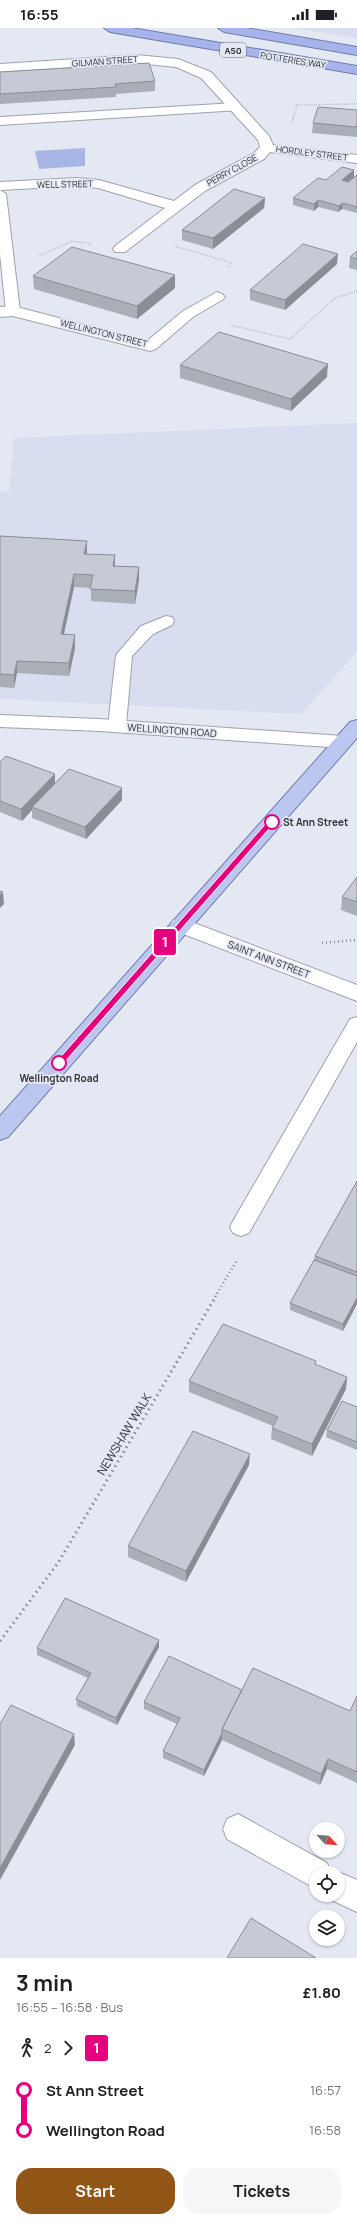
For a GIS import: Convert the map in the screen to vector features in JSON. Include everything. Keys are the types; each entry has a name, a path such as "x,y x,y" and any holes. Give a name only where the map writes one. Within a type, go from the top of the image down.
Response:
{"highway":[{"name":"POTTERIES WAY","path":"110,28 357,70"},
{"name":"POTTERIES WAY","path":"224,28 357,51"}],"main road":[{"path":"0,1131 357,726"}],"street":[{"name":"GILMAN STREET","path":"0,68 152,59 178,63 206,75"},
{"name":"PERRY CLOSE","path":"120,249 174,206 200,188 259,156 267,148 264,139 206,75"},
{"name":"HORDLEY STREET","path":"267,148 357,159"},
{"name":"WELL STREET","path":"0,186 77,182 99,184 174,206"},
{"name":"WELLINGTON STREET","path":"6,311 150,346 188,314 217,297"},
{"name":"WELLINGTON ROAD","path":"0,722 117,726 343,742"},
{"name":"SAINT ANN STREET","path":"181,925 357,993"},
{"path":"238,1829 309,1870"},
{"path":"345,1891 357,1897"}],"lane":[{"path":"0,121 236,107"},
{"path":"0,194 2,248 8,271 6,311"},
{"path":"117,726 120,680 124,655 147,630 166,621"},
{"path":"241,1227 357,1024"}],"path":[{"path":"256,130 291,125 297,105 357,103"},
{"path":"137,236 233,263 203,288 220,293 217,297"},
{"path":"8,271 72,241 120,249"},
{"path":"188,314 290,339 335,298 357,291"},
{"name":"NEWSHAW WALK","path":"0,1641 58,1563 243,1251 241,1227"}],"shaded area":[{"path":"295,28 357,28 357,38 305,30"},
{"path":"85,148 85,166 39,169 35,151"},
{"path":"357,423 357,652 301,714 0,699 0,491 9,492 14,438"}],"building":[{"path":"149,63 155,81 115,84 116,87 0,94 0,72"},
{"path":"318,107 357,110 357,127 313,123"},
{"path":"342,167 354,170 342,180 348,182 357,175 357,207 343,203 339,206 318,200 314,204 293,198 318,178 326,180"},
{"path":"234,189 265,198 213,238 182,230"},
{"path":"303,244 338,254 285,300 250,290"},
{"path":"72,247 175,275 137,306 33,276"},
{"path":"357,251 357,259 350,257"},
{"path":"219,332 328,364 291,399 180,365"},
{"path":"0,536 87,541 84,554 115,555 113,566 139,567 135,591 90,589 93,575 74,574 61,634 75,635 69,663 17,661 14,675 0,674"},
{"path":"6,756 55,774 21,809 0,801 0,762"},
{"path":"69,769 122,788 85,827 32,807"},
{"path":"357,877 357,902 342,897"},
{"path":"357,1181 357,1272 315,1256"},
{"path":"314,1260 357,1276 357,1298 343,1324 290,1303"},
{"path":"223,1324 316,1361 315,1364 347,1377 312,1444 272,1428 278,1417 189,1381"},
{"path":"342,1401 357,1407 357,1442 327,1430"},
{"path":"193,1431 250,1454 186,1571 128,1546"},
{"path":"65,1598 159,1640 116,1718 76,1699 91,1673 37,1648"},
{"path":"169,1656 242,1690 222,1729 222,1733 204,1770 163,1751 180,1718 144,1702"},
{"path":"253,1668 350,1711 357,1696 357,1772 328,1759 321,1774 222,1729"},
{"path":"11,1705 74,1734 0,1868 0,1724"},
{"path":"251,1918 316,1958 227,1958"}],"bus line":[{"name":"1","path":"59,1063 272,822"}],"place":[{"name":"St Ann Street","path":"272,822"},
{"name":"Wellington Road","path":"59,1063"}]}
